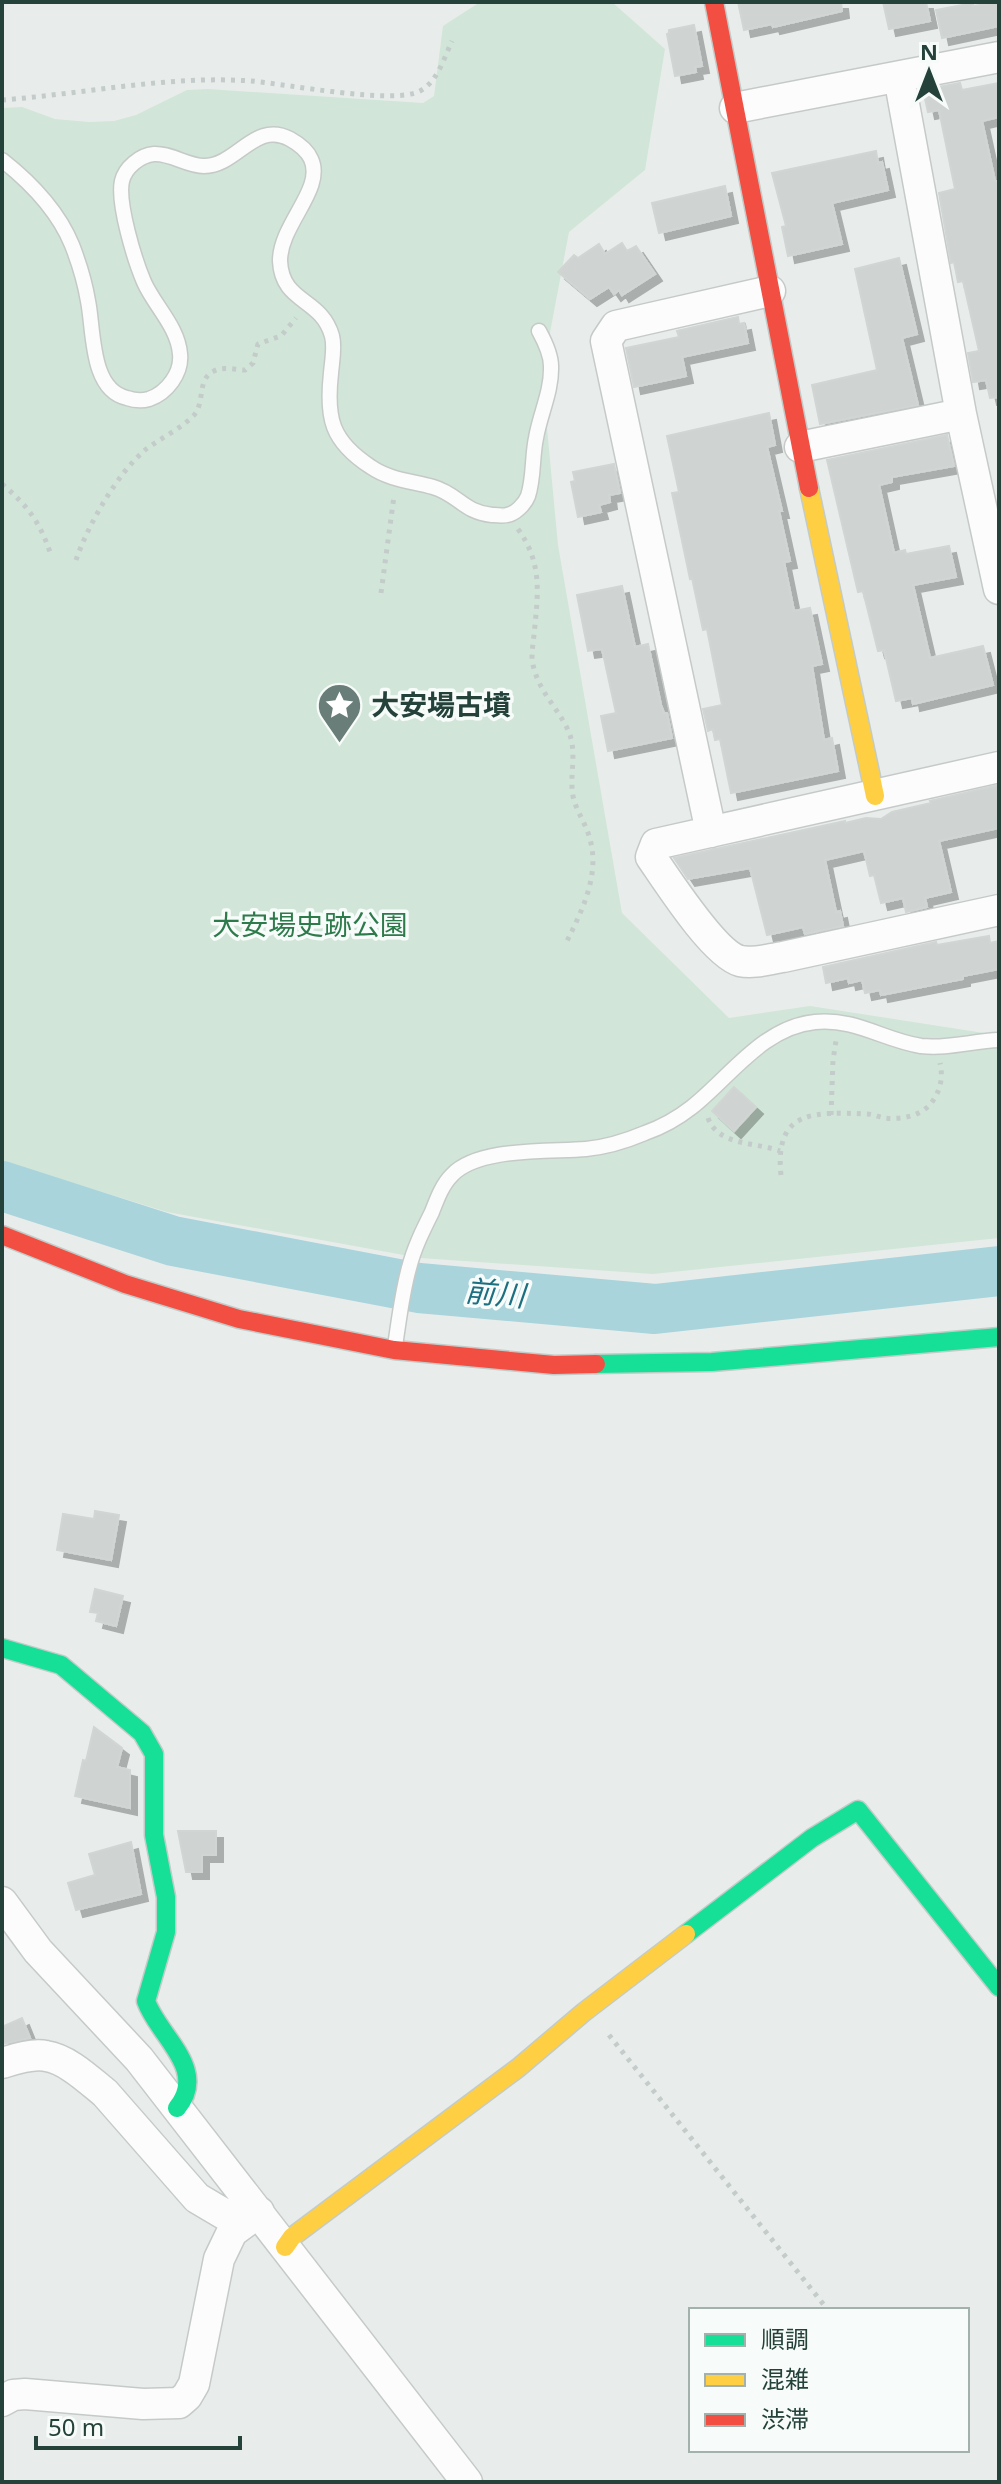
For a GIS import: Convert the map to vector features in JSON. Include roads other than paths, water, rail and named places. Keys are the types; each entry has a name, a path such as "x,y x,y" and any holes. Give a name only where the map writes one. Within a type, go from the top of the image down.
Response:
{"street":[{"path":"714,2 800,447 875,796"},
{"path":"735,108 999,57"},
{"path":"899,77 961,414 999,589"},
{"path":"711,832 606,341 616,326 770,291"},
{"path":"800,447 961,414"},
{"path":"999,767 656,844 651,857 690,912 727,955 739,961 783,957 999,910"},
{"path":"2,1235 125,1284 239,1319 394,1350 554,1365 696,1363 999,1337"},
{"path":"2,1648 61,1665 142,1733 154,1754 154,1835 166,1897 166,1932 146,2001 185,2067 188,2085 185,2097 177,2108"},
{"path":"285,2247 292,2237 518,2068 589,2009 812,1838 858,1810 999,1987"},
{"path":"2,1902 38,1951 139,2059 226,2174 250,2218"},
{"path":"2,2063 45,2055 88,2079 105,2093 197,2198 250,2218 285,2247 467,2482"},
{"path":"2,2401 13,2395 25,2394 143,2404 179,2403 194,2384 219,2259 232,2232 250,2218"}],"lane":[{"path":"2,160 52,209 71,242 89,303 96,358 110,390 121,397 137,400 149,399 172,382 180,366 181,352 145,286 125,220 122,181 130,167 142,157 153,154 205,166 224,161 248,142 267,134 281,134 297,142 310,154 315,169 314,179 286,232 280,258 281,274 286,287 319,311 333,338 330,379 332,426 341,442 373,469 396,479 436,488 478,513 508,515 520,508 528,498 536,434 549,387 551,359 539,331"},
{"path":"394,1350 409,1268 443,1187 452,1174 463,1166 488,1156 588,1149 619,1143 677,1117 755,1048 803,1024 837,1022 857,1025 917,1045 936,1047 999,1040"}],"waterway":[{"name":"前川","path":"2,1186 173,1241 419,1288 655,1309 999,1271"}],"place":[{"name":"大安場古墳","path":"340,744"}],"park label":[{"name":"大安場史跡公園","path":"310,925"}]}
